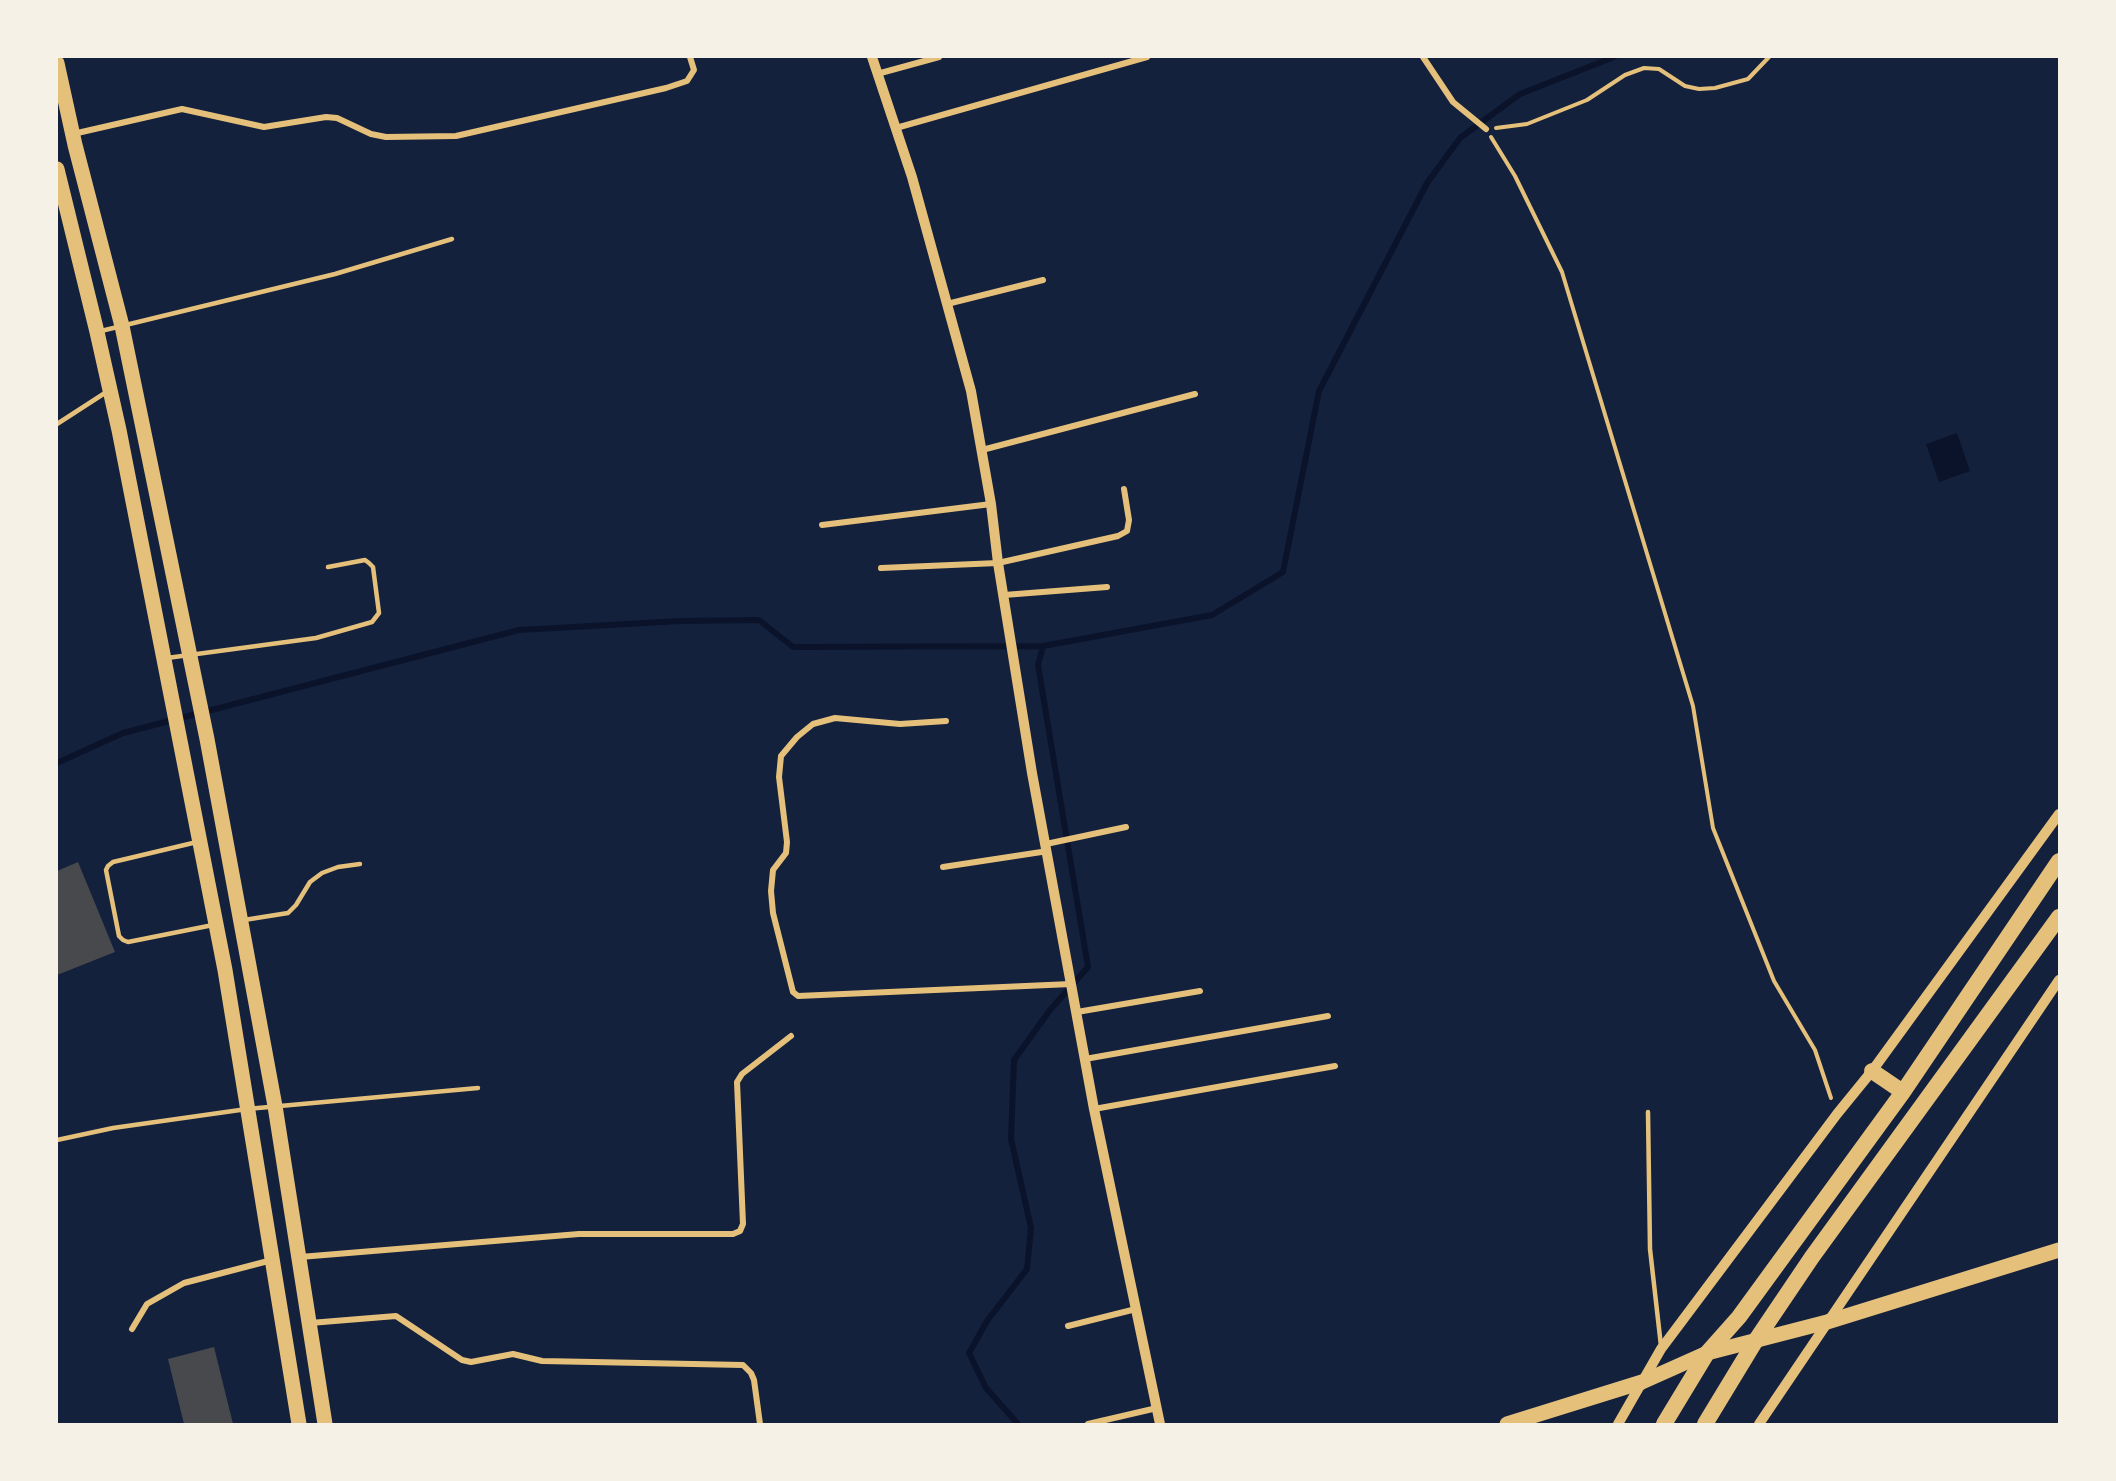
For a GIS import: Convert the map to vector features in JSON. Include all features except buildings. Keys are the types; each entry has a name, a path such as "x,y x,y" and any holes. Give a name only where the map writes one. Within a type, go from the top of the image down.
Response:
{"highway":[{"path":"1664,1424 1707,1353 1739,1317 1902,1092 2059,861"},
{"path":"1705,1424 1756,1340 1819,1248 2059,917"},
{"path":"1872,1071 1902,1092"}],"main road":[{"path":"57,63 72,134 122,326 195,678 275,1106 326,1424"},
{"path":"57,169 110,390 200,842 216,925 299,1424"},
{"path":"1507,1424 1642,1382 1707,1353 1827,1322 2059,1250"}],"street":[{"path":"72,134 182,109 264,127 326,117 338,118 371,134 386,137 456,136 666,88 687,81 694,70 690,57"},
{"path":"872,57 896,128 971,391 991,504 998,563 1032,773 1094,1109 1160,1424"},
{"path":"878,74 939,57"},
{"path":"896,128 1147,57"},
{"path":"1423,57 1454,102 1486,129"},
{"path":"947,304 1043,280"},
{"path":"982,450 1196,394"},
{"path":"881,568 998,563 1118,536 1127,531 1129,520 1124,489"},
{"path":"822,525 991,504"},
{"path":"1004,595 1107,587"},
{"path":"946,721 900,724 835,718 813,724 797,737 781,756 779,777 787,842 786,853 773,870 771,891 773,913 793,992 798,996 1072,989"},
{"path":"1618,1424 1661,1349 1837,1114 1872,1071 2059,814"},
{"path":"943,867 1047,848 1125,827"},
{"path":"1759,1424 2059,980"},
{"path":"1077,1012 1200,991"},
{"path":"1085,1059 1328,1016"},
{"path":"299,1257 579,1234 733,1234 740,1232 742,1224 737,1082 742,1074 791,1036"},
{"path":"1094,1109 1335,1066"},
{"path":"132,1329 147,1304 184,1283 272,1260"},
{"path":"1068,1326 1136,1309"},
{"path":"310,1323 396,1316 462,1360 471,1362 513,1354 542,1361 743,1365 754,1380 760,1424"},
{"path":"1088,1424 1157,1408"}],"lane":[{"path":"97,332 335,274 452,238"},
{"path":"57,424 110,390"},
{"path":"163,659 316,638 372,622 379,613 373,567 369,562 365,560 328,567"},
{"path":"200,842 113,862 106,870 108,881 119,936 123,940 128,942 216,925"},
{"path":"242,920 288,912 296,905 310,882 322,873 338,867 360,864"},
{"path":"57,1140 113,1128 247,1109 478,1088"},
{"path":"1648,1112 1650,1249 1661,1349"}],"path":[{"path":"1769,57 1748,79 1715,88 1699,89 1685,86 1659,69 1644,68 1625,75 1587,100 1527,124 1486,129 1515,176 1562,272 1693,706 1713,828 1774,981 1815,1050 1837,1114"}],"water":[{"path":"1957,433 1970,471 1939,482 1926,444"}],"waterway":[{"path":"1018,1424 986,1388 969,1353 987,1321 1027,1269 1031,1228 1011,1139 1014,1060 1050,1010 1088,967 1038,665 1043,646 1212,615 1283,572 1319,391 1427,183 1460,138 1520,94 1614,57"},
{"path":"57,763 123,733 519,630 680,621 759,620 793,647 1043,646"}]}
